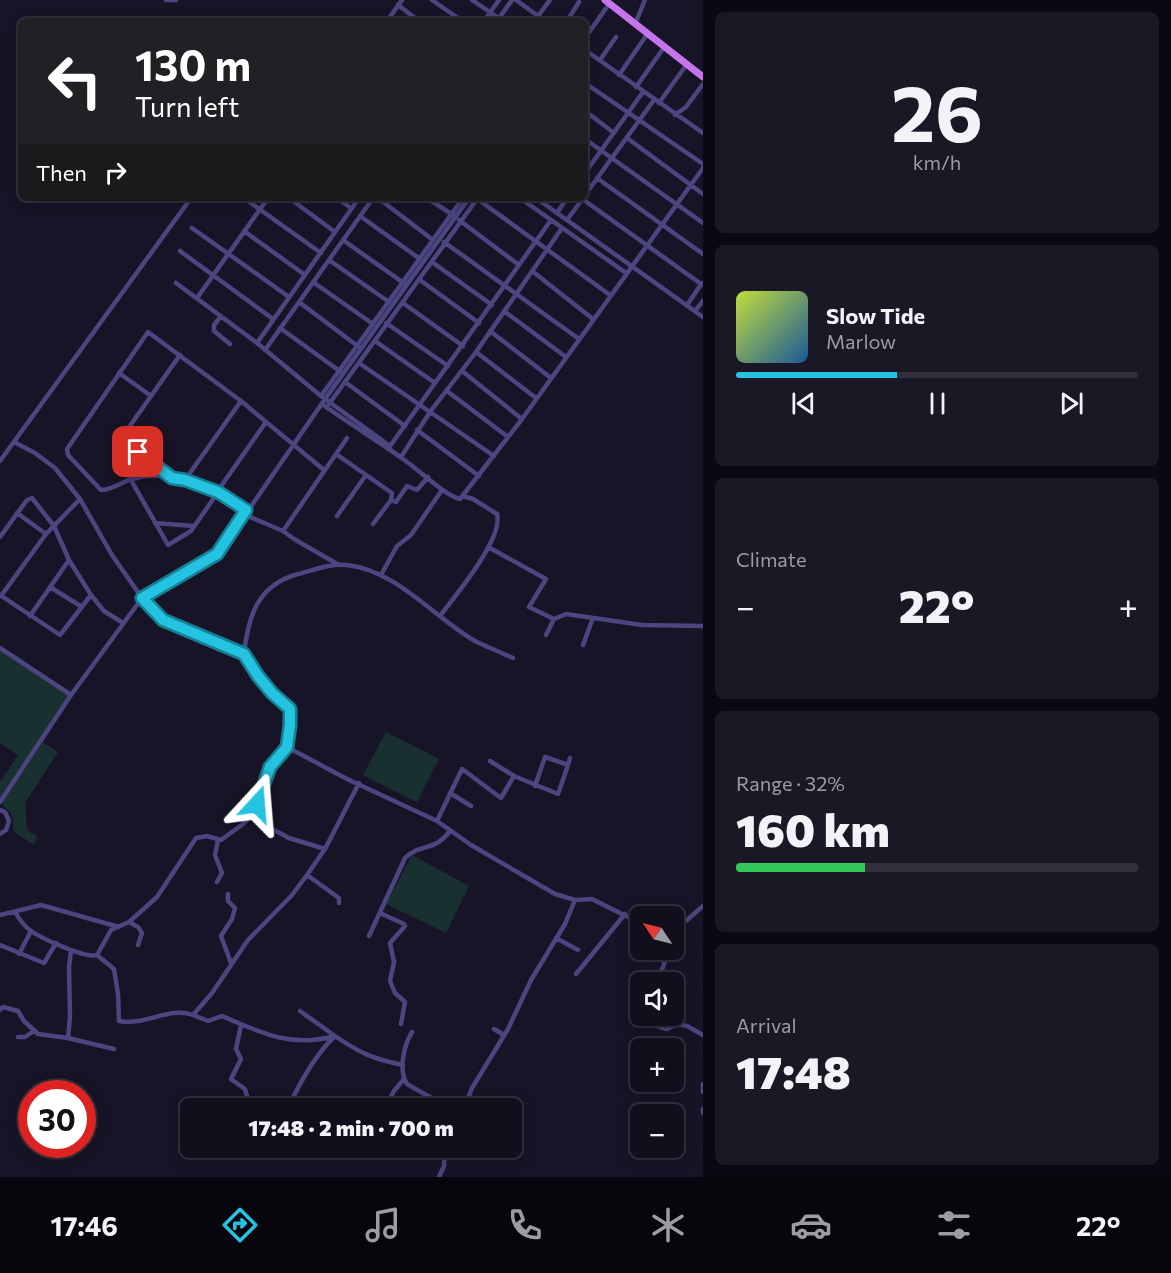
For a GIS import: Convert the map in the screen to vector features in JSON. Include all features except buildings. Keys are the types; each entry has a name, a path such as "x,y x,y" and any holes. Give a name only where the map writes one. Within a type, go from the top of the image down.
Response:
{"main road":[{"path":"607,2 703,77"}],"street":[{"path":"166,0 176,0"},
{"path":"432,0 458,18"},
{"path":"472,0 498,18"},
{"path":"486,18 499,0"},
{"path":"502,18 516,0 541,18"},
{"path":"538,16 550,0"},
{"path":"634,24 645,0"},
{"path":"569,18 579,2"},
{"path":"588,33 607,2"},
{"path":"389,18 400,3 416,18"},
{"path":"620,75 648,33"},
{"path":"600,60 616,37"},
{"path":"636,87 665,46"},
{"path":"588,52 701,132 703,125"},
{"path":"588,191 639,121 687,64"},
{"path":"675,115 686,107 703,84"},
{"path":"176,283 257,343 325,402 389,447 442,490 458,499 479,476 522,419 703,166 588,85"},
{"path":"588,169 643,92"},
{"path":"588,113 614,133"},
{"path":"627,138 703,194"},
{"path":"588,141 703,223"},
{"path":"597,178 703,254"},
{"path":"0,462 189,201"},
{"path":"248,201 321,253"},
{"path":"197,298 265,201"},
{"path":"293,201 342,242 412,290"},
{"path":"341,201 351,208"},
{"path":"257,343 357,201"},
{"path":"265,350 371,201"},
{"path":"382,201 436,239 446,243 579,339"},
{"path":"432,201 593,319"},
{"path":"454,216 462,201"},
{"path":"325,402 342,372 362,349 389,302 466,201"},
{"path":"362,349 375,341 388,324 475,201"},
{"path":"479,201 610,295"},
{"path":"524,201 627,273"},
{"path":"540,201 703,317"},
{"path":"557,213 565,201"},
{"path":"567,220 581,201"},
{"path":"587,201 702,283 687,305"},
{"path":"360,216 420,259"},
{"path":"389,447 551,220"},
{"path":"339,226 348,234"},
{"path":"192,228 288,299 294,308"},
{"path":"400,457 562,228"},
{"path":"244,231 305,275"},
{"path":"0,802 71,695 142,598 217,554 293,444 359,363 362,349 373,324 380,319 436,239"},
{"path":"180,251 273,319"},
{"path":"525,257 536,265"},
{"path":"329,260 389,302"},
{"path":"432,262 492,305"},
{"path":"420,280 477,326 551,378"},
{"path":"313,282 373,324"},
{"path":"293,291 300,300 362,349"},
{"path":"695,312 703,301"},
{"path":"403,303 463,346"},
{"path":"504,310 566,357"},
{"path":"221,316 213,329 230,344"},
{"path":"483,318 494,326"},
{"path":"380,319 448,366"},
{"path":"280,328 342,372 347,380 405,426"},
{"path":"324,470 241,401 147,332 67,453 102,490 132,479 155,476 185,480 217,492 245,512 283,531 339,565"},
{"path":"375,341 437,380 451,386"},
{"path":"476,352 536,398"},
{"path":"180,354 115,447 115,452 168,545 191,531 266,422"},
{"path":"359,363 494,456"},
{"path":"462,372 522,419"},
{"path":"119,374 151,396"},
{"path":"431,388 442,397"},
{"path":"447,391 508,437"},
{"path":"185,480 241,401"},
{"path":"417,430 479,476"},
{"path":"283,531 346,438"},
{"path":"120,439 172,478"},
{"path":"14,442 35,453 55,468 80,499 112,555 142,598 163,620 244,654 272,693 290,709 287,747 270,767 250,817 235,831 218,840 207,836 196,838 157,897 129,922 111,930 98,955"},
{"path":"336,454 393,495 373,524"},
{"path":"337,516 366,475"},
{"path":"391,500 396,502 407,486 419,489 428,477"},
{"path":"381,575 397,546 411,535 442,490"},
{"path":"440,616 478,564 497,529 499,516 473,499 463,496"},
{"path":"0,537 27,500 32,498 54,526 69,560 91,595 104,611 123,623"},
{"path":"80,499 46,534 1,596 60,634 91,595"},
{"path":"17,513 46,534"},
{"path":"155,523 194,526"},
{"path":"488,547 546,579 529,607 555,620"},
{"path":"30,616 69,560"},
{"path":"244,654 250,616 258,600 273,587 291,576 339,565 349,565 381,575 475,640 513,658"},
{"path":"50,587 82,607"},
{"path":"546,635 555,620 566,614 642,625 703,626"},
{"path":"584,645 593,618"},
{"path":"0,648 71,695"},
{"path":"287,747 437,821 555,894 574,900 592,899 630,917"},
{"path":"535,786 545,757 568,765"},
{"path":"490,761 514,776 558,794 570,758"},
{"path":"437,821 466,762"},
{"path":"462,769 501,798 514,776"},
{"path":"193,1015 212,993 248,940 292,895 308,875 325,849 359,783"},
{"path":"450,793 471,806"},
{"path":"0,810 8,816 9,821 6,830 0,834"},
{"path":"250,817 290,838 325,849"},
{"path":"369,936 405,858 411,852 441,842 450,831"},
{"path":"217,882 222,873 215,855 218,840"},
{"path":"308,875 339,898 339,903"},
{"path":"228,894 228,901 233,905 234,913 220,936 231,963"},
{"path":"468,1098 504,1035 529,984 568,918 574,900"},
{"path":"0,915 44,906 118,927"},
{"path":"684,922 703,906"},
{"path":"15,912 31,931 71,951 89,956 98,955 114,969 119,1021 145,1021 175,1011 208,1021 222,1016 273,1036 300,1042 335,1036"},
{"path":"380,913 404,922 405,926 390,943 394,962 390,981 395,993 405,1002 401,1024"},
{"path":"576,974 625,914"},
{"path":"129,922 138,927 142,933 138,945"},
{"path":"19,954 31,931"},
{"path":"556,938 578,950"},
{"path":"0,945 44,963 56,943"},
{"path":"68,1038 71,951"},
{"path":"0,1010 5,1008 18,1011 38,1034 68,1038 114,1049"},
{"path":"300,1011 360,1053 378,1060 403,1065"},
{"path":"241,1025 236,1049 241,1059 231,1079 245,1089 247,1098"},
{"path":"684,1025 703,1035"},
{"path":"656,1026 668,1029 674,1026"},
{"path":"494,1029 504,1035"},
{"path":"18,1037 34,1031"},
{"path":"412,1032 407,1040 403,1065 404,1079 407,1084 432,1098"},
{"path":"293,1098 325,1045 335,1036"},
{"path":"390,1098 404,1079"},
{"path":"703,1084 703,1092"},
{"path":"439,1177 444,1158"}],"green space":[{"path":"0,650 70,695 0,801 0,782 18,755 0,743"},
{"path":"386,732 439,759 417,802 363,775"},
{"path":"43,742 58,752 25,803 27,830 37,836 34,845 14,832 11,815 4,807 3,801"},
{"path":"412,855 469,886 446,933 386,904"}],"route":[{"path":"138,452 172,478 185,480 218,492 246,510 217,554 142,598 163,620 244,654 272,693 290,709 287,747 270,767 260,790 257,804"}]}
